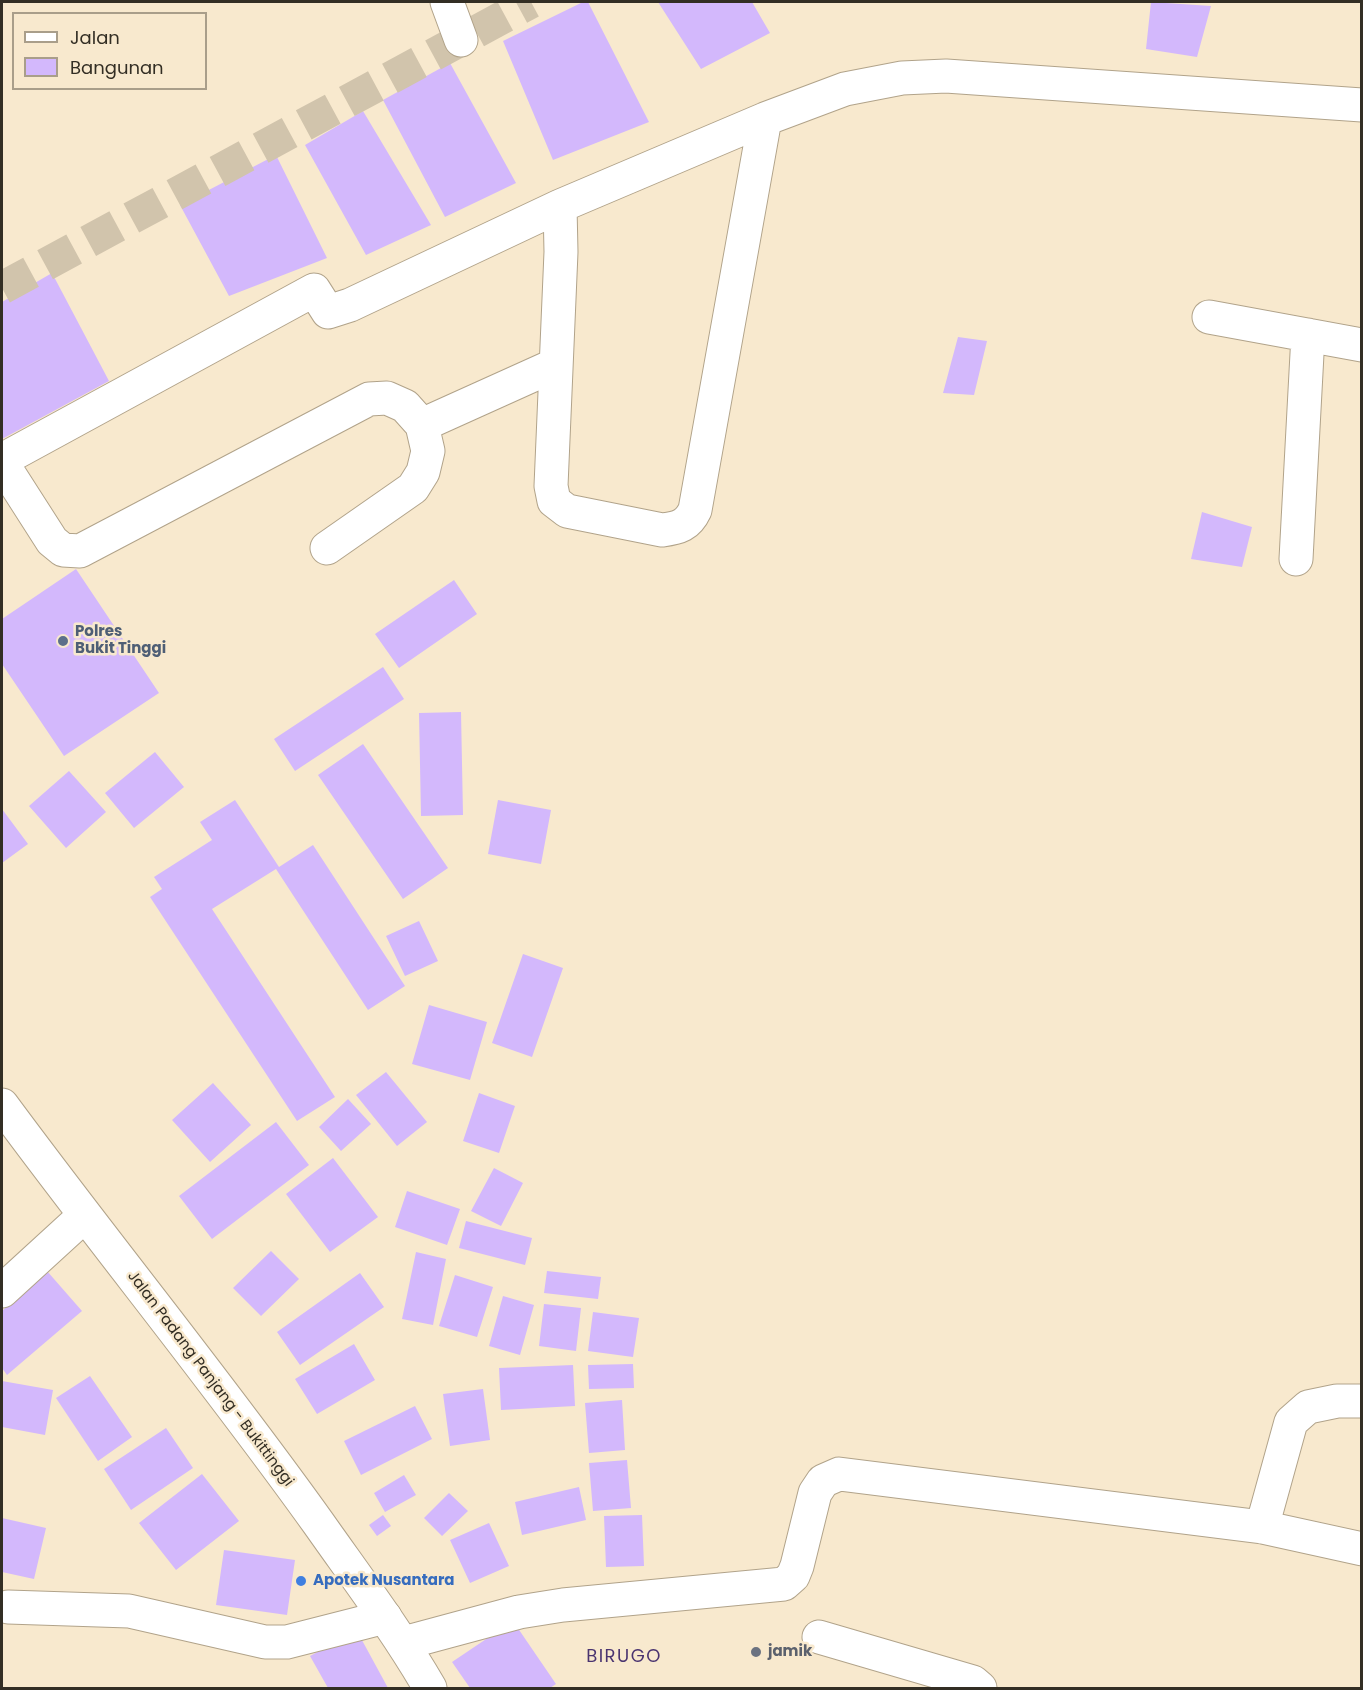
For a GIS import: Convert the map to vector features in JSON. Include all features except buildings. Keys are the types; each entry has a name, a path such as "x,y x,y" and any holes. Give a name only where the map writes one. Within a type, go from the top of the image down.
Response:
{"main road":[{"path":"447,2 461,40"},
{"path":"327,548 413,488 423,472 428,451 422,425 405,406 387,398 369,399 80,551 63,550 52,541 2,462 314,290 328,312 350,305 560,206 765,119 845,89 902,78 946,76 1362,105"},
{"path":"560,206 561,252 551,486 554,501 567,511 662,530 677,529 689,522 695,510 765,119"},
{"path":"1209,316 1362,345"},
{"path":"1296,559 1308,335"},
{"path":"422,425 555,365"},
{"name":"Jalan Padang Panjang - Bukittinggi","path":"2,1104 84,1216 241,1414 404,1643 430,1689"},
{"path":"2,1291 84,1216"},
{"path":"1262,1527 1291,1422 1308,1407 1337,1401 1362,1401"},
{"path":"404,1643 519,1612 563,1605 784,1584 793,1576 815,1493 823,1481 839,1474 1262,1527 1362,1549"},
{"path":"8,1607 129,1611 265,1642 287,1642 385,1617"},
{"path":"819,1637 973,1682 980,1689"}],"tunnel":[{"path":"2,288 531,2"}],"place":[{"name":"Polres Bukit Tinggi","path":"63,641"},
{"name":"Apotek Nusantara","path":"301,1581"},
{"name":"jamik","path":"756,1652"}],"district":[{"name":"BIRUGO","path":"624,1657"}]}
